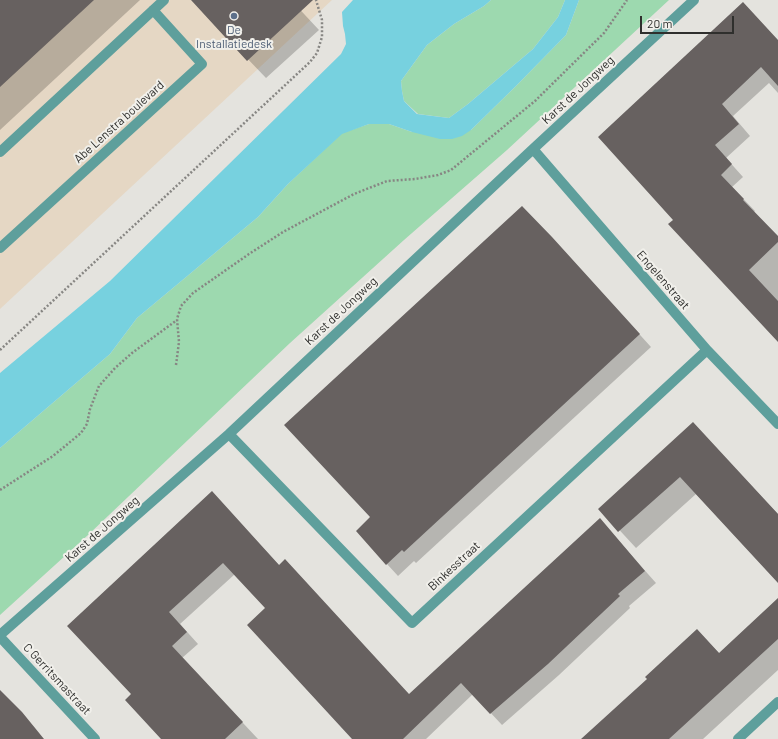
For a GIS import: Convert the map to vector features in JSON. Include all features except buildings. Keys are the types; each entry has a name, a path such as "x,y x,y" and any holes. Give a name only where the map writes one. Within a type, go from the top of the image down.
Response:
{"street":[{"path":"0,152 164,0"},
{"name":"Karst de Jongweg","path":"0,636 229,434 694,0"},
{"name":"Abe Lenstra boulevard","path":"0,248 202,64 153,10"},
{"name":"Engelenstraat","path":"533,149 707,350 778,424"},
{"name":"Binkesstraat","path":"229,434 412,623 707,350"},
{"name":"C Gerritsmastraat","path":"0,636 95,739"},
{"path":"738,739 778,702"}],"path":[{"path":"0,350 310,62 317,52 322,37 322,20 316,0"},
{"path":"176,365 179,342 177,319 181,306 193,293 283,232 354,194 387,181 415,179 438,175 451,170 535,101 604,33 627,0"},
{"path":"0,490 53,456 82,433 87,424 90,409 100,386 115,368 151,338 177,319"}],"shaded area":[{"path":"0,0 332,0 0,309"}],"green space":[{"path":"491,0 565,0 558,17 533,49 468,104 449,118 418,114 404,101 401,81 427,45 454,24 484,6"},
{"path":"579,0 669,0 507,150 404,240 290,343 88,535 0,615 0,448 110,354 137,318 258,217 288,184 342,133 369,124 389,124 412,132 471,130 566,35"}],"water":[{"path":"353,0 491,0 484,6 454,24 427,45 401,81 404,101 417,114 449,118 468,104 533,49 558,17 565,0 579,0 566,35 471,130 462,136 452,139 440,139 389,124 369,124 342,134 288,184 258,217 137,318 110,354 0,448 0,373 110,281 341,54 346,44 342,12"}],"place":[{"name":"De Installatiedesk","path":"234,16"}]}
